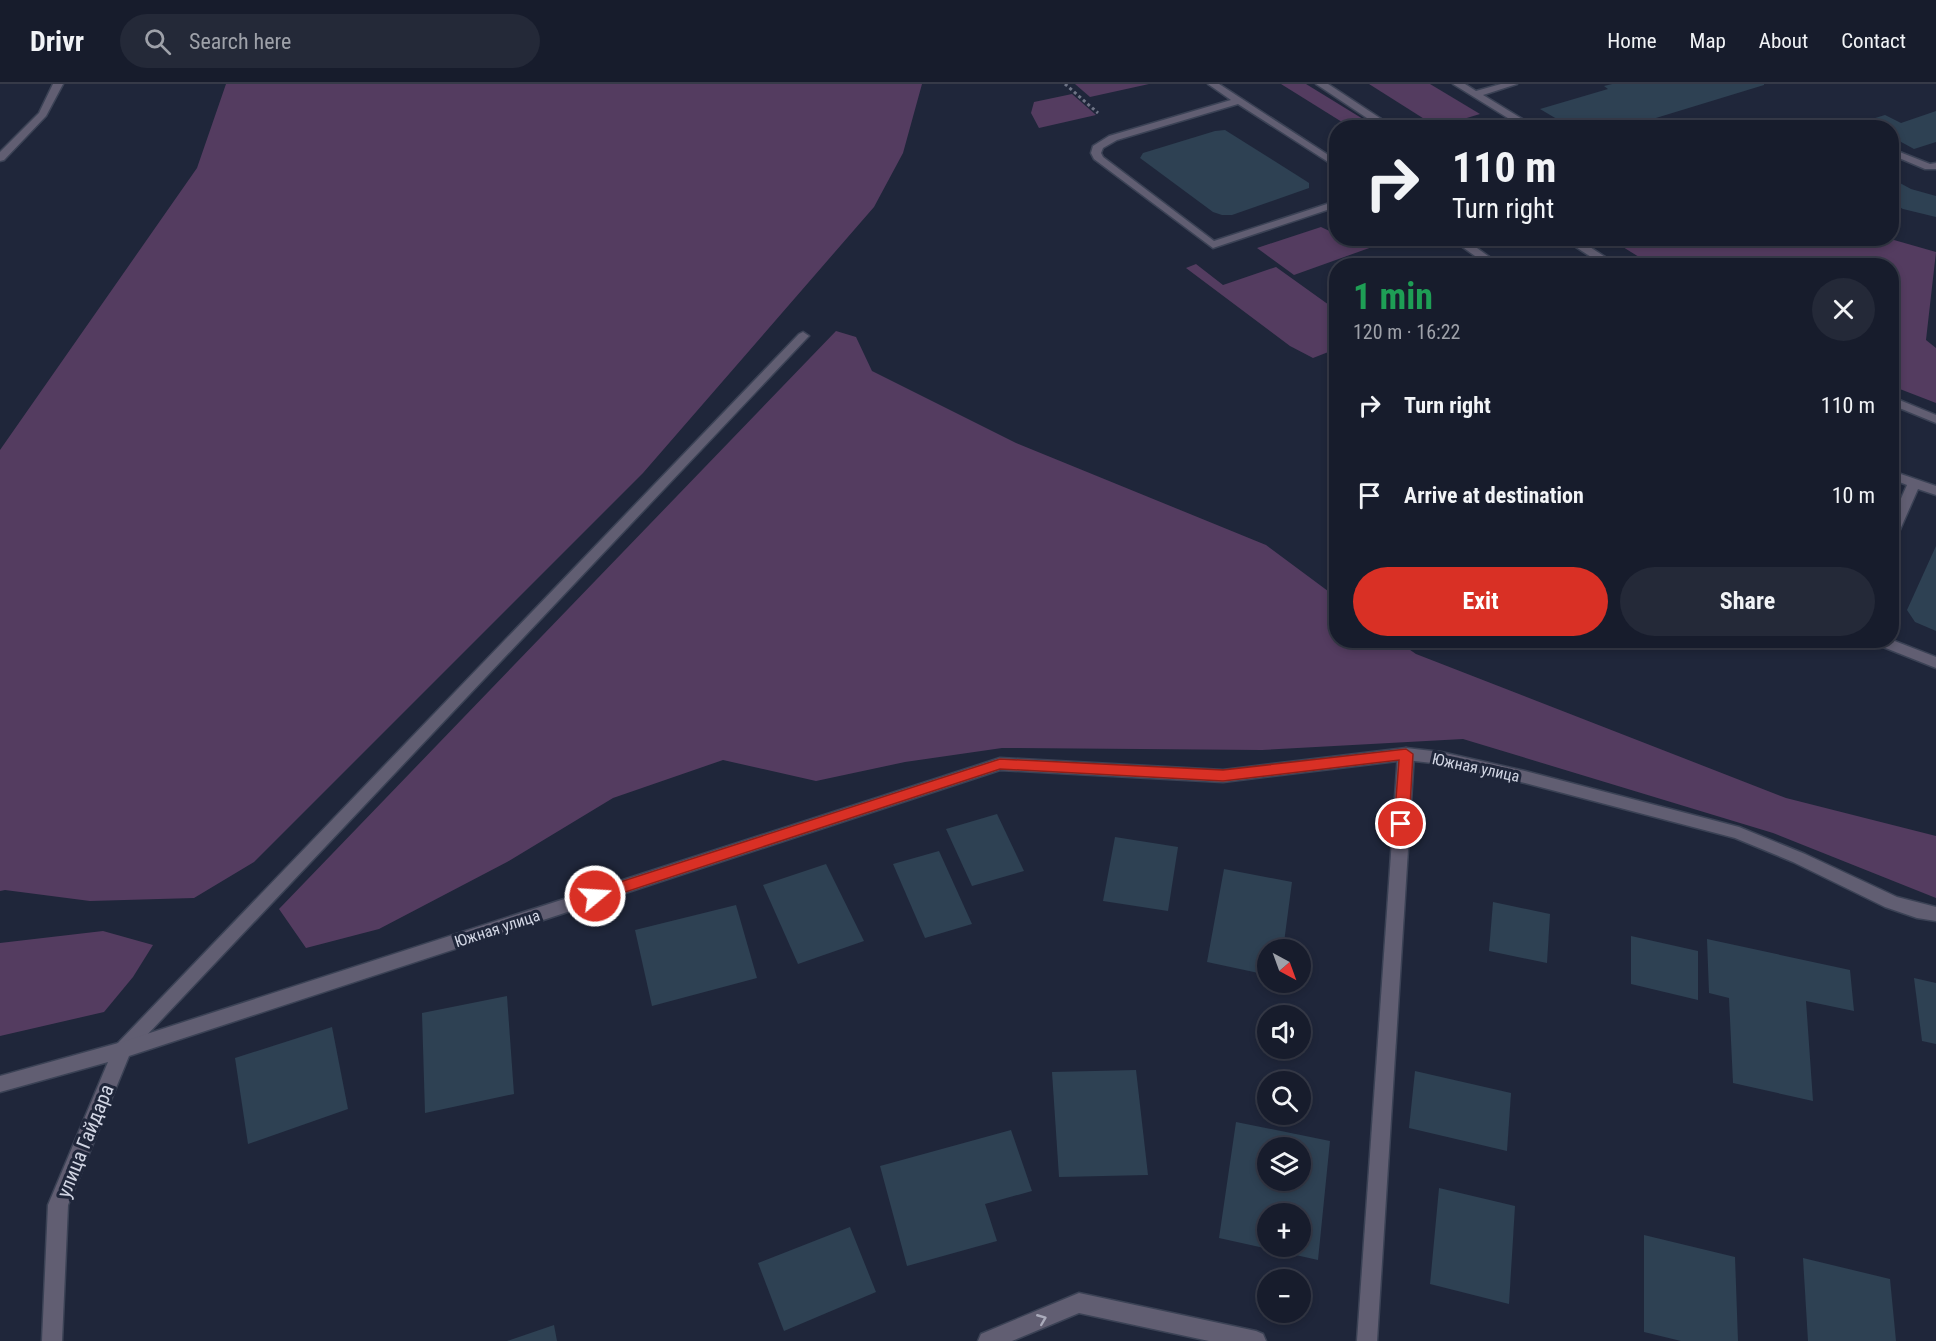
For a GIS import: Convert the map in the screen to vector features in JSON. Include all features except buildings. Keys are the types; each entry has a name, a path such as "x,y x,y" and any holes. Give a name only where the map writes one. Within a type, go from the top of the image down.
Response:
{"street":[{"path":"0,158 43,114 57,84"},
{"path":"1213,84 1329,159"},
{"path":"1321,84 1377,120"},
{"path":"1458,84 1519,120"},
{"path":"1476,94 1512,84"},
{"path":"1239,101 1113,138 1098,146 1096,153 1099,159 1213,245 1329,206"},
{"path":"1899,155 1929,167 1936,166"},
{"path":"1467,246 1485,258"},
{"path":"1580,246 1601,258"},
{"path":"122,1050 803,336"},
{"path":"1899,404 1936,419"},
{"path":"1899,478 1936,492"},
{"path":"1899,517 1914,484"},
{"path":"1898,648 1936,663"},
{"path":"1367,1341 1406,754"},
{"name":"Южная улица","path":"0,1084 122,1050 1000,764 1223,776 1406,754 1472,764 1739,834 1830,872 1891,902 1917,911 1936,914"},
{"name":"улица Гайдара","path":"52,1341 58,1205 122,1050"},
{"path":"988,1341 1079,1303 1256,1341"}],"path":[{"path":"1065,84 1097,113 1098,115 1091,119 1113,138"}],"shaded area":[{"path":"226,84 922,84 903,153 874,207 643,473 254,862 194,898 90,901 0,891 0,450 197,168"},
{"path":"1075,84 1149,84 1090,97"},
{"path":"1281,84 1306,84 1365,120 1339,120"},
{"path":"1369,84 1430,84 1480,114 1460,120 1426,120"},
{"path":"1072,94 1096,115 1039,128 1031,113 1034,102"},
{"path":"1321,227 1329,231 1329,246 1375,246 1341,258 1329,258 1329,262 1294,275 1257,248"},
{"path":"1899,241 1936,252 1926,340 1936,348 1936,403 1899,389 1899,258 1641,258 1621,246 1899,246"},
{"path":"1196,264 1223,285 1276,267 1329,305 1329,352 1313,358 1290,346 1186,268"},
{"path":"836,331 856,337 872,371 1016,443 1266,545 1329,592 1329,648 1407,648 1416,654 1786,798 1936,836 1936,898 1773,833 1463,739 1262,750 1002,748 905,762 816,781 723,760 613,798 507,862 379,929 306,948 279,909"},
{"path":"103,931 153,945 133,977 104,1012 0,1036 0,943"}],"route":[{"path":"595,896 1000,764 1223,776 1406,754 1401,824"}]}
